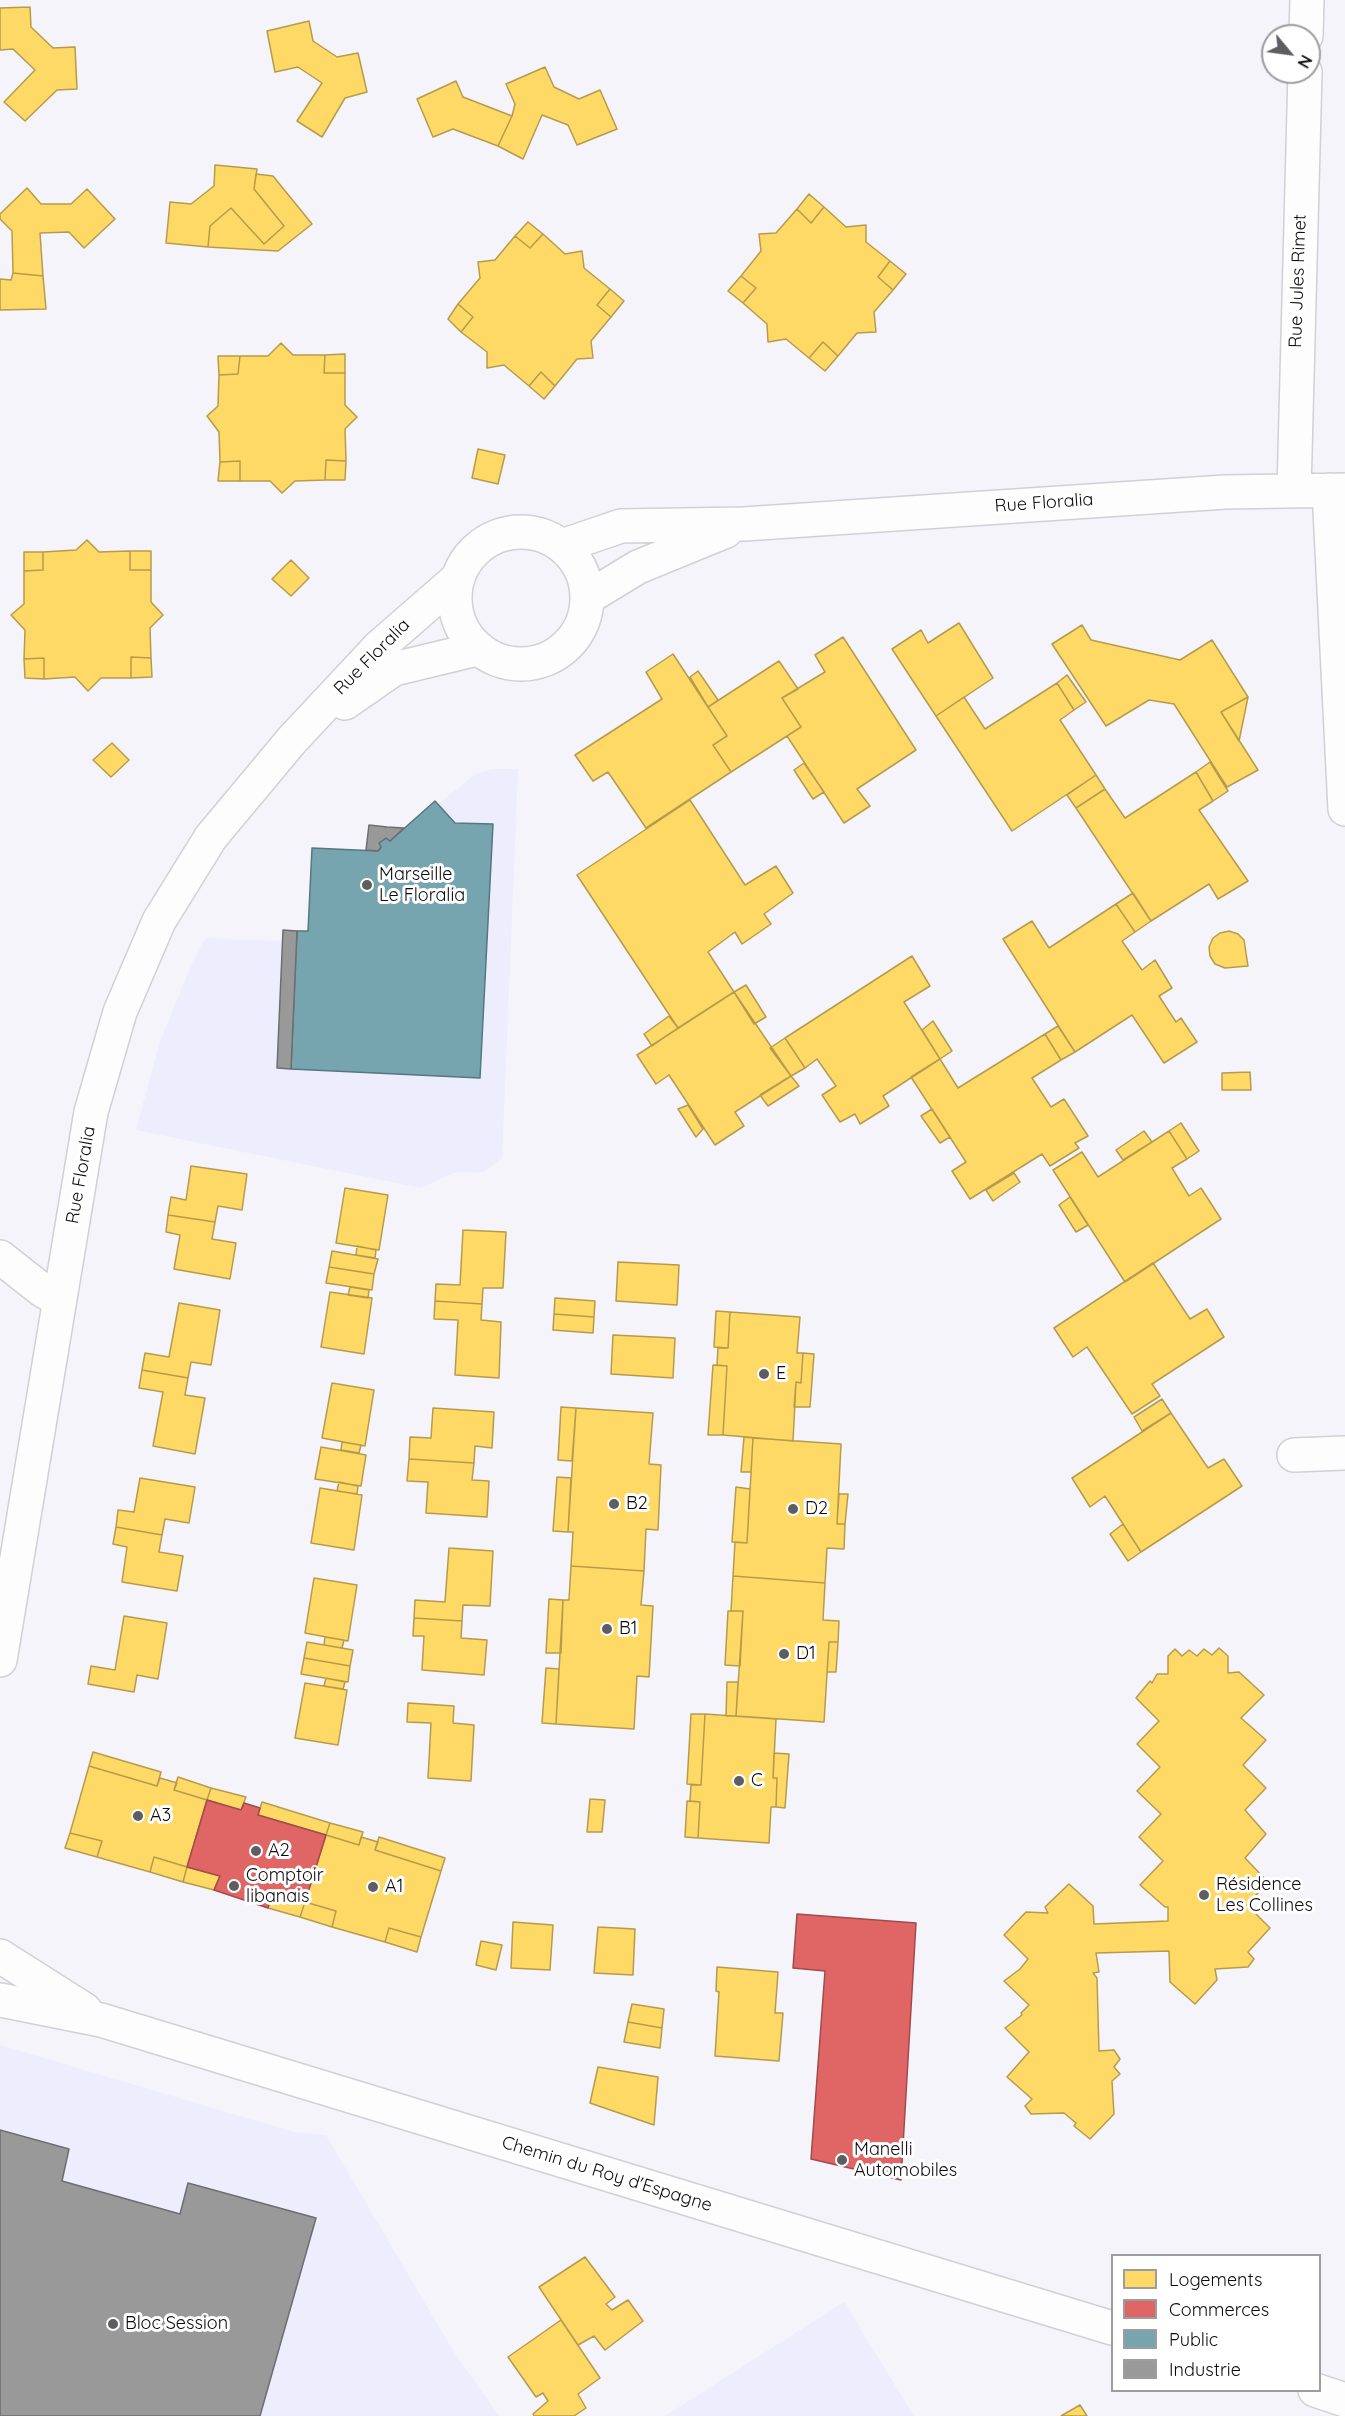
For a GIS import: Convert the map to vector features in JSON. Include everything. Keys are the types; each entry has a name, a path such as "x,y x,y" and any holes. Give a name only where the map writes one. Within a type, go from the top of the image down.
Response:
{"street":[{"path":"1306,24 1307,0"},
{"name":"Rue Jules Rimet","path":"1294,491 1305,84"},
{"path":"1337,490 1345,809"},
{"name":"Rue Floralia","path":"562,546 621,526 744,524 1202,494 1337,490"},
{"name":"Rue Floralia","path":"587,598 638,567 744,524"},
{"path":"520,531 543,535 562,546 576,560 585,578 587,598 583,622 570,643 552,657 531,664 509,664 477,649 461,629 454,604 457,579 465,561 479,546 498,535 520,531"},
{"name":"Rue Floralia","path":"0,1660 91,1112 120,1012 159,921 211,837 292,740 379,647 457,579"},
{"name":"Rue Floralia","path":"292,740 394,669 477,649"},
{"path":"0,1257 42,1290 59,1300"},
{"path":"1294,1455 1345,1453"},
{"name":"Chemin du Roy d'Espagne","path":"0,1956 101,2020"},
{"name":"Chemin du Roy d'Espagne","path":"0,2000 101,2020 1111,2327"},
{"path":"1319,2392 1345,2400"}],"shaded area":[{"path":"492,769 518,769 502,1158 484,1172 453,1173 421,1188 136,1130 160,1041 194,959 206,938 282,941 283,930 308,931 312,848 366,850 369,825 404,828 435,801 438,804 476,774"},
{"path":"0,2045 294,2132 326,2135 455,2354 499,2416 0,2416"},
{"path":"844,2302 914,2416 665,2416"}],"building: Logements":[{"path":"30,7 31,27 53,48 75,47 77,89 57,90 25,121 4,102 35,70 13,49 0,50 0,8"},
{"path":"309,21 313,41 337,57 358,53 367,92 345,98 322,137 297,121 322,83 298,67 275,72 267,31"},
{"path":"545,67 554,87 579,99 600,90 617,129 577,145 568,125 542,115 523,159 498,146 515,104 506,84"},
{"path":"456,81 463,97 512,116 498,146 453,129 433,137 417,99"},
{"path":"215,165 257,169 254,189 284,226 264,244 231,208 210,226 208,247 166,243 170,202 191,204 214,186"},
{"path":"256,174 273,176 312,224 278,251 208,247 210,226 231,208 264,244 284,226 254,189"},
{"path":"27,188 41,204 71,204 87,189 115,219 84,248 69,232 40,233 43,276 13,273 12,231 0,219 0,214"},
{"path":"809,194 824,207 811,223 797,209"},
{"path":"824,207 846,227 866,225 866,242 890,261 878,277 893,290 874,312 876,332 857,333 838,356 823,342 809,358 786,339 768,342 767,324 743,303 756,288 741,276 761,251 759,234 776,233 797,209 811,223"},
{"path":"528,222 543,234 530,248 515,236"},
{"path":"543,234 565,254 582,251 584,268 610,289 597,305 611,317 591,341 593,358 577,359 555,386 541,372 529,386 504,365 487,368 487,352 461,332 473,317 458,304 480,278 478,262 495,260 515,236 530,248"},
{"path":"890,261 906,274 893,290 878,277"},
{"path":"13,273 43,276 46,309 0,310 0,279 11,280"},
{"path":"741,276 756,288 743,303 728,291"},
{"path":"610,289 624,301 611,317 597,305"},
{"path":"458,304 473,317 461,332 448,319"},
{"path":"823,342 838,356 825,371 809,358"},
{"path":"281,343 293,355 325,355 324,373 345,373 345,405 357,417 345,429 346,461 326,460 325,480 295,481 282,493 270,481 240,481 240,461 220,462 219,432 207,416 218,406 219,375 238,374 240,356 268,356"},
{"path":"345,354 345,373 324,373 325,355"},
{"path":"218,356 240,356 238,374 219,375"},
{"path":"541,372 555,386 544,399 529,386"},
{"path":"478,449 505,455 498,484 472,478"},
{"path":"326,460 346,461 345,480 325,480"},
{"path":"240,461 240,481 218,481 220,462"},
{"path":"87,540 99,552 130,551 130,570 151,570 151,602 163,615 150,628 151,658 131,657 131,678 101,678 88,691 75,677 44,679 44,658 24,659 25,630 11,615 24,604 24,571 43,570 43,552 76,550"},
{"path":"130,551 151,551 151,570 130,570"},
{"path":"24,552 43,552 43,570 24,571"},
{"path":"291,560 309,578 291,596 272,579"},
{"path":"959,623 993,678 936,716 892,649 921,630 928,643"},
{"path":"1082,625 1091,640 1180,660 1212,640 1248,697 1221,712 1258,770 1227,787 1174,704 1149,700 1106,726 1052,644"},
{"path":"843,637 916,750 857,789 870,806 844,823 787,736 801,727 782,698 825,672 815,655"},
{"path":"673,654 727,736 713,745 731,772 646,828 608,772 593,781 575,755 662,699 646,672"},
{"path":"131,657 151,658 152,677 131,678"},
{"path":"44,658 44,679 25,678 24,659"},
{"path":"779,661 798,689 782,698 801,727 731,772 713,745 727,736 708,707"},
{"path":"698,671 718,700 708,707 690,677"},
{"path":"1067,675 1086,702 1074,710 1057,683"},
{"path":"1057,683 1074,710 1060,720 1096,775 1012,831 936,716 964,697 985,729"},
{"path":"1248,697 1239,741 1221,712"},
{"path":"112,743 129,760 111,777 93,760"},
{"path":"1210,762 1228,791 1213,801 1196,772"},
{"path":"804,763 824,792 813,799 794,770"},
{"path":"1196,772 1213,801 1199,810 1248,881 1218,899 1209,884 1151,921 1076,808 1105,789 1125,818"},
{"path":"1096,775 1105,789 1076,808 1067,795"},
{"path":"690,800 745,885 776,866 793,893 764,914 771,924 742,944 735,932 708,952 734,992 678,1028 577,875"},
{"path":"1133,893 1151,921 1135,932 1116,904"},
{"path":"1116,904 1135,932 1122,941 1142,970 1155,960 1172,988 1159,996 1176,1022 1181,1018 1197,1042 1164,1063 1132,1015 1075,1052 1003,939 1032,921 1049,948"},
{"path":"1229,931 1238,934 1244,940 1248,966 1225,968 1215,964 1210,956 1209,947 1213,938"},
{"path":"912,956 930,986 904,1002 940,1059 883,1096 889,1106 860,1124 855,1114 840,1122 822,1095 836,1086 817,1059 805,1068 785,1038"},
{"path":"746,985 766,1017 754,1024 734,992"},
{"path":"734,992 791,1076 735,1112 744,1126 715,1145 669,1075 656,1084 637,1055"},
{"path":"669,1016 678,1028 652,1046 644,1034"},
{"path":"933,1021 952,1051 940,1059 922,1030"},
{"path":"1058,1026 1075,1052 1061,1060 1045,1034"},
{"path":"1045,1034 1061,1060 1032,1078 1051,1107 1064,1099 1088,1136 1075,1143 1079,1148 1050,1166 1042,1154 970,1199 952,1171 966,1162 911,1077 940,1059 958,1088"},
{"path":"785,1038 805,1068 791,1076 770,1048"},
{"path":"1250,1072 1251,1090 1222,1090 1222,1073"},
{"path":"791,1076 799,1086 768,1106 760,1095"},
{"path":"688,1105 703,1129 696,1137 678,1109"},
{"path":"932,1109 950,1137 940,1143 921,1116"},
{"path":"1181,1123 1199,1151 1187,1159 1169,1131"},
{"path":"1144,1131 1152,1142 1123,1160 1116,1150"},
{"path":"1169,1131 1187,1159 1172,1168 1189,1196 1201,1188 1221,1219 1125,1282 1053,1170 1082,1152 1098,1177"},
{"path":"191,1166 247,1174 242,1210 218,1206 215,1222 168,1215 171,1197 186,1200"},
{"path":"1014,1173 1020,1182 993,1201 986,1190"},
{"path":"345,1188 388,1195 379,1250 336,1243"},
{"path":"1070,1197 1088,1225 1076,1232 1059,1205"},
{"path":"168,1215 215,1222 212,1239 236,1243 230,1279 174,1269 180,1235 166,1232"},
{"path":"463,1230 506,1232 503,1288 483,1288 482,1304 435,1301 436,1284 460,1285"},
{"path":"357,1246 376,1250 375,1258 356,1255"},
{"path":"332,1251 378,1259 374,1274 329,1267"},
{"path":"618,1262 679,1265 677,1305 616,1301"},
{"path":"1153,1263 1190,1319 1207,1309 1224,1337 1152,1384 1160,1396 1132,1414 1087,1347 1073,1357 1054,1328"},
{"path":"329,1267 374,1274 372,1290 326,1283"},
{"path":"350,1287 369,1290 368,1298 348,1295"},
{"path":"330,1292 372,1298 364,1354 321,1347"},
{"path":"555,1298 595,1301 594,1317 554,1314"},
{"path":"435,1301 482,1304 481,1320 501,1322 499,1378 455,1375 458,1320 434,1319"},
{"path":"179,1303 220,1310 211,1365 191,1362 188,1378 142,1370 145,1353 169,1357"},
{"path":"716,1311 730,1312 728,1348 714,1347"},
{"name":"E","path":"730,1312 800,1317 797,1353 803,1353 801,1383 796,1382 793,1441 723,1435 727,1366 717,1365 718,1348 728,1348"},
{"path":"554,1314 594,1317 593,1333 553,1330"},
{"path":"613,1335 675,1338 673,1378 611,1374"},
{"path":"803,1353 814,1354 810,1407 794,1407 796,1382 801,1383"},
{"path":"713,1365 727,1366 723,1435 708,1435"},
{"path":"142,1370 188,1378 185,1395 205,1398 195,1454 153,1446 163,1392 139,1388"},
{"path":"332,1383 374,1390 365,1446 322,1438"},
{"path":"1162,1399 1171,1413 1142,1431 1134,1417"},
{"path":"561,1407 576,1408 572,1461 558,1460"},
{"path":"433,1408 494,1412 492,1448 475,1446 474,1463 409,1459 410,1437 431,1438"},
{"name":"B2","path":"576,1408 653,1413 649,1464 661,1465 658,1530 646,1529 644,1571 571,1566 573,1532 568,1532"},
{"path":"1171,1413 1208,1468 1224,1459 1242,1486 1141,1552 1105,1496 1090,1507 1072,1478"},
{"path":"744,1437 753,1438 751,1472 741,1472"},
{"name":"D2","path":"753,1438 841,1444 837,1524 845,1524 844,1549 827,1548 825,1583 733,1576 735,1542 747,1543"},
{"path":"342,1442 361,1445 359,1453 341,1450"},
{"path":"321,1447 366,1455 361,1486 315,1479"},
{"path":"409,1459 474,1463 472,1480 489,1481 487,1517 426,1513 428,1482 407,1481"},
{"path":"557,1477 571,1478 568,1532 553,1531"},
{"path":"140,1478 195,1487 189,1523 165,1519 162,1535 116,1527 118,1510 134,1512"},
{"path":"339,1482 358,1486 357,1494 337,1491"},
{"path":"736,1487 750,1489 747,1543 732,1542"},
{"path":"320,1488 362,1495 354,1550 311,1543"},
{"path":"839,1494 848,1494 845,1524 837,1524"},
{"path":"1123,1524 1141,1552 1128,1561 1110,1534"},
{"path":"116,1527 162,1535 159,1552 183,1556 177,1591 122,1582 127,1547 113,1544"},
{"path":"449,1548 493,1551 490,1606 463,1605 462,1621 414,1618 415,1600 445,1602"},
{"name":"B1","path":"571,1566 644,1571 641,1605 653,1606 649,1677 637,1676 634,1729 556,1724 563,1600 569,1600"},
{"name":"D1","path":"733,1576 825,1583 823,1620 839,1621 838,1642 829,1642 824,1722 736,1716 743,1611 731,1611"},
{"path":"314,1578 357,1585 348,1641 305,1633"},
{"path":"549,1599 563,1600 561,1653 546,1653"},
{"path":"728,1611 743,1611 740,1666 725,1665"},
{"path":"124,1616 167,1623 158,1679 137,1675 134,1692 88,1684 91,1666 115,1670"},
{"path":"414,1618 462,1621 461,1638 487,1640 484,1675 422,1670 424,1636 413,1636"},
{"path":"325,1637 344,1640 342,1648 324,1645"},
{"path":"307,1642 353,1650 350,1666 304,1658"},
{"path":"829,1642 838,1642 836,1672 827,1672"},
{"name":"Résidence Les Collines","path":"1219,1648 1228,1656 1228,1673 1239,1672 1264,1695 1241,1718 1266,1740 1243,1765 1266,1788 1245,1810 1266,1834 1245,1858 1268,1882 1247,1905 1270,1928 1248,1952 1254,1959 1248,1967 1215,1969 1217,1980 1195,2004 1170,1982 1169,1951 1096,1953 1099,1972 1093,1973 1097,1978 1099,2051 1114,2050 1120,2059 1114,2067 1120,2074 1112,2081 1114,2114 1090,2139 1074,2126 1076,2123 1064,2113 1031,2114 1025,2106 1032,2099 1007,2077 1029,2052 1005,2028 1022,2015 1021,2013 1029,2005 1004,1981 1020,1969 1028,1959 1004,1935 1026,1912 1048,1913 1045,1907 1069,1884 1093,1906 1094,1924 1168,1921 1168,1907 1165,1907 1140,1885 1163,1861 1139,1837 1161,1814 1137,1791 1160,1767 1137,1744 1159,1721 1136,1698 1150,1681 1152,1683 1157,1674 1168,1674 1168,1656 1175,1649 1182,1656 1189,1650 1197,1656 1204,1649 1212,1655"},
{"path":"304,1658 350,1666 348,1682 301,1674"},
{"path":"546,1668 559,1669 556,1724 542,1723"},
{"path":"326,1678 345,1682 343,1689 324,1686"},
{"path":"727,1682 738,1682 736,1716 726,1716"},
{"path":"305,1683 347,1690 338,1745 295,1738"},
{"path":"408,1703 454,1706 453,1723 474,1725 471,1781 428,1778 431,1723 407,1722"},
{"path":"691,1714 705,1714 701,1785 687,1784"},
{"name":"C","path":"705,1714 776,1719 773,1778 777,1778 776,1807 771,1807 769,1843 698,1838 700,1802 690,1801 691,1785 701,1785"},
{"path":"93,1752 161,1772 157,1786 89,1766"},
{"path":"774,1753 789,1754 785,1808 776,1807 777,1778 773,1778"},
{"name":"A3","path":"89,1766 157,1786 160,1778 177,1783 174,1790 207,1800 187,1867 154,1857 150,1872 97,1857 102,1841 70,1833"},
{"path":"178,1777 211,1788 207,1800 174,1790"},
{"path":"211,1788 246,1797 241,1810 207,1800"},
{"path":"590,1799 605,1800 602,1832 587,1832"},
{"path":"687,1801 700,1802 698,1838 685,1837"},
{"path":"262,1802 330,1823 326,1835 258,1815"},
{"path":"330,1823 363,1832 359,1845 326,1835"},
{"path":"70,1833 102,1841 97,1857 65,1848"},
{"name":"A1","path":"326,1835 359,1845 361,1837 378,1842 375,1850 441,1871 421,1937 389,1928 385,1942 332,1927 336,1911 305,1902"},
{"path":"379,1837 445,1858 441,1871 375,1850"},
{"path":"154,1857 187,1867 183,1882 150,1872"},
{"path":"187,1867 220,1876 214,1890 183,1882"},
{"path":"272,1892 305,1902 300,1917 268,1908"},
{"path":"305,1902 336,1911 332,1927 300,1917"},
{"path":"513,1922 553,1925 550,1970 511,1968"},
{"path":"598,1927 635,1929 633,1975 594,1973"},
{"path":"389,1928 421,1937 417,1952 385,1942"},
{"path":"481,1941 502,1945 496,1970 476,1965"},
{"path":"717,1967 778,1972 775,2013 783,2013 779,2061 715,2056 719,1992 716,1991"},
{"path":"632,2004 664,2009 662,2028 628,2022"},
{"path":"628,2022 662,2028 660,2048 624,2042"},
{"path":"598,2067 658,2077 654,2125 590,2103"},
{"path":"585,2257 615,2297 606,2304 612,2310 628,2300 643,2321 605,2350 594,2336 578,2345 539,2287"},
{"path":"561,2320 600,2378 578,2394 586,2408 574,2416 534,2416 533,2414 548,2401 543,2393 536,2397 508,2357"},
{"path":"1080,2405 1087,2416 1061,2416"}],"building: Commerces":[{"name":"A2","path":"207,1800 241,1810 244,1803 260,1808 258,1815 326,1835 305,1902 272,1892 268,1908 214,1890 220,1876 187,1867"},
{"path":"797,1914 916,1923 901,2180 811,2159 825,1971 793,1968"}],"building: Public":[{"path":"435,801 455,823 493,824 480,1078 291,1069 297,931 308,931 312,848 378,851 381,847 379,843 386,838 390,841"}],"building: Industrie":[{"path":"369,825 404,828 390,841 386,838 379,843 381,847 378,851 366,850"},
{"path":"283,930 297,931 291,1069 277,1068"},
{"path":"0,2130 69,2149 62,2181 180,2214 188,2183 316,2218 260,2416 0,2416"}],"place":[{"name":"Marseille Le Floralia","path":"367,885"},
{"name":"E","path":"764,1374"},
{"name":"B2","path":"614,1504"},
{"name":"D2","path":"793,1509"},
{"name":"B1","path":"607,1629"},
{"name":"D1","path":"784,1654"},
{"name":"C","path":"739,1781"},
{"name":"A3","path":"138,1816"},
{"name":"A2","path":"256,1851"},
{"name":"Comptoir libanais","path":"234,1886"},
{"name":"A1","path":"373,1887"},
{"name":"Résidence Les Collines","path":"1204,1895"},
{"name":"Manelli Automobiles","path":"842,2160"},
{"name":"Bloc Session","path":"113,2324"}]}
